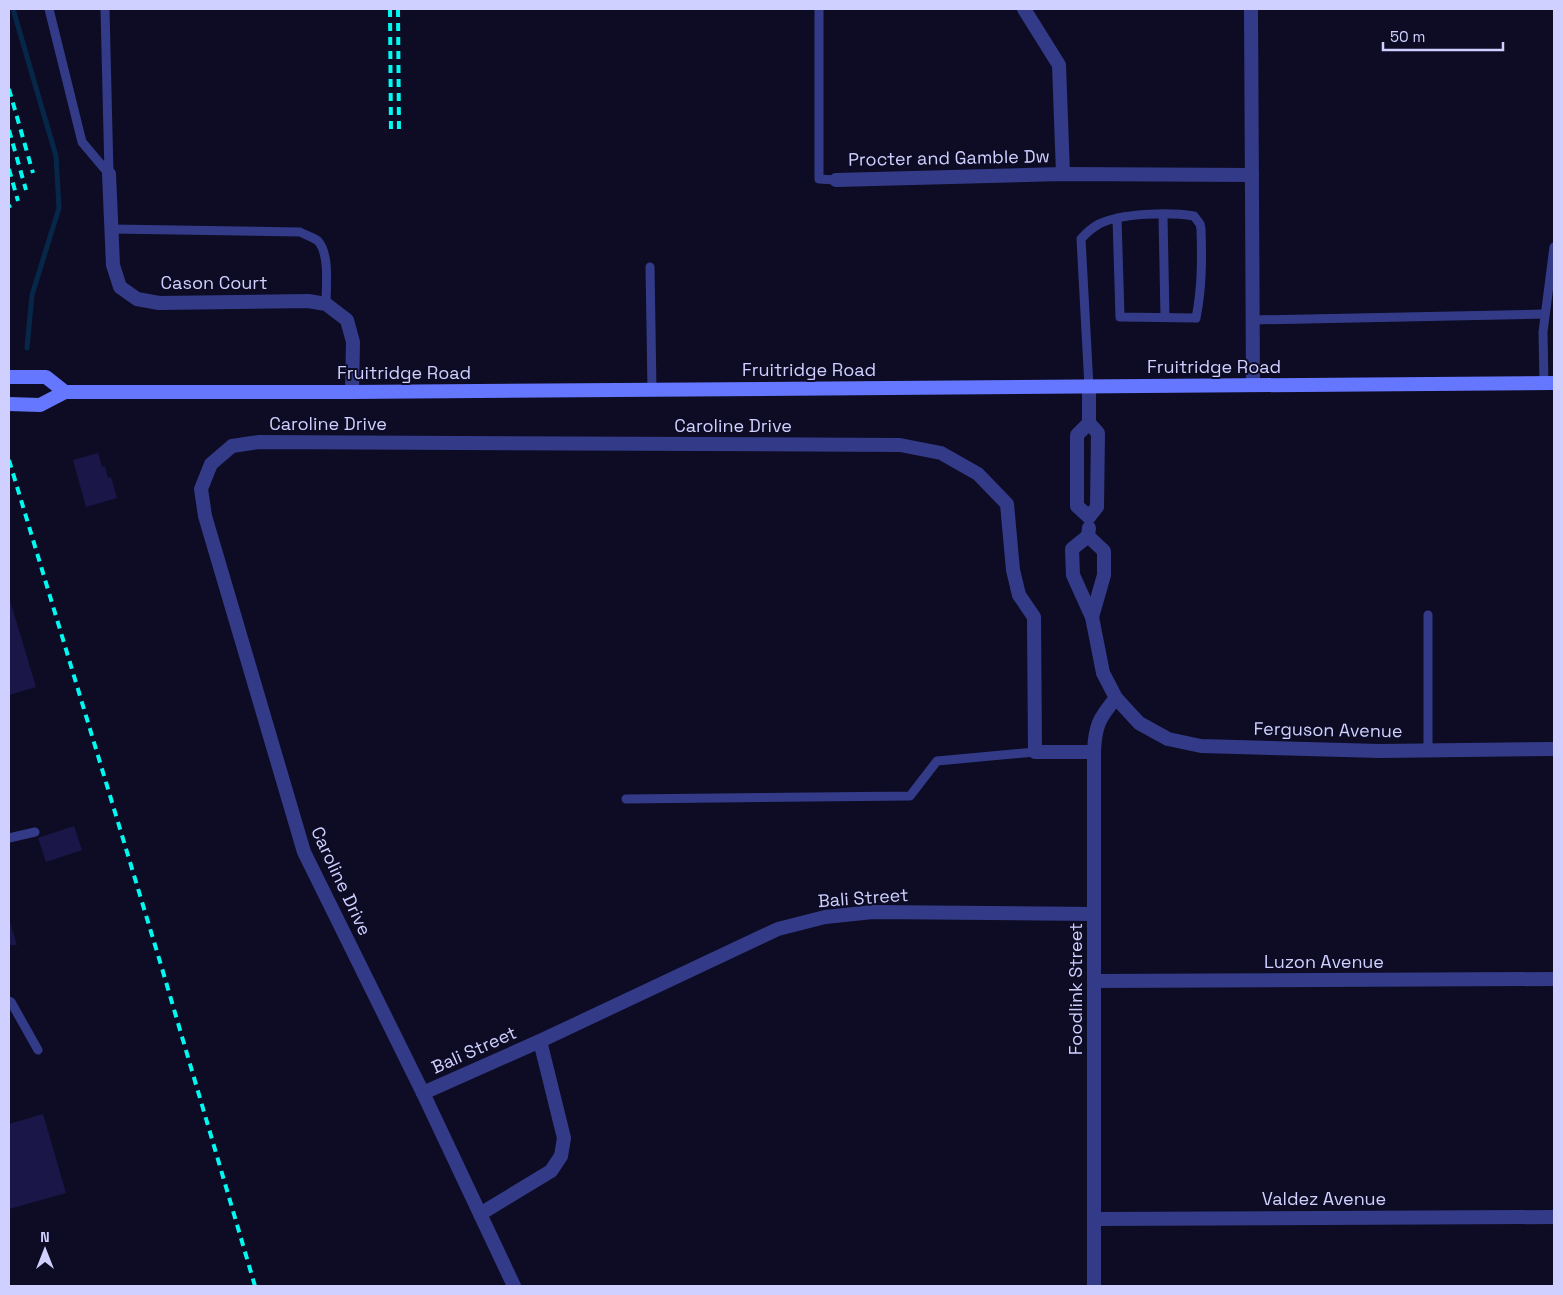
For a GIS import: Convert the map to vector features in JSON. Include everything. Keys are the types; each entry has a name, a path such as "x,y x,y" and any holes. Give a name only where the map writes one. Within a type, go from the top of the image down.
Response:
{"main road":[{"path":"9,377 46,378 65,392"},
{"name":"Fruitridge Road","path":"9,404 40,405 65,392 352,392 1549,383"}],"street":[{"name":"Procter and Gamble Dw","path":"1024,9 1059,65 1063,174"},
{"path":"1251,9 1253,385"},
{"name":"Cason Court","path":"109,174 113,266 120,287 137,299 159,303 308,301 326,304"},
{"name":"Procter and Gamble Dw","path":"836,180 1063,174 1252,175"},
{"path":"326,304 347,320 352,342 352,392"},
{"path":"1089,386 1089,423 1098,434 1097,507 1089,516 1088,536 1104,551 1104,575 1092,617"},
{"path":"1089,423 1076,435 1077,506 1089,516"},
{"name":"Caroline Drive","path":"514,1286 423,1094 304,852 298,836 205,516 201,489 211,464 232,446 259,442 900,445 941,453 978,474 1007,504 1012,570 1020,595 1034,617 1036,752"},
{"name":"Ferguson Avenue","path":"1088,536 1072,549 1073,575 1092,617 1104,673 1116,698 1139,723 1168,740 1201,746 1554,750"},
{"name":"Foodlink Street","path":"1094,1286 1094,752 1095,732 1103,714 1116,698"},
{"path":"1036,752 1094,752"},
{"name":"Bali Street","path":"423,1094 778,929 825,917 873,912 1094,914"},
{"name":"Luzon Avenue","path":"1094,982 1554,979"},
{"name":"Bali Street","path":"480,1214 551,1171 561,1156 564,1138 540,1041"},
{"name":"Valdez Avenue","path":"1094,1219 1554,1217"}],"lane":[{"path":"48,9 82,142 109,174"},
{"path":"105,9 109,174"},
{"path":"819,9 819,179 836,180"},
{"path":"1089,386 1081,239 1088,231 1099,224 1117,218 1163,215 1194,216 1198,220 1201,229 1202,267 1196,318 1120,317 1117,218"},
{"path":"1163,215 1165,317"},
{"path":"112,229 300,232 317,240 324,251 326,304"},
{"path":"1549,383 1543,332 1554,247"},
{"path":"650,267 652,390"},
{"path":"1253,320 1545,314"},
{"path":"1428,615 1428,750"},
{"path":"626,799 910,796 937,761 1036,752"},
{"path":"9,838 35,832"},
{"path":"9,1002 11,1002 38,1050"}],"building":[{"path":"98,453 102,467 105,466 108,478 111,477 117,498 86,507 73,460"},
{"path":"9,597 36,687 9,695"},
{"path":"74,826 82,850 46,862 38,838"},
{"path":"9,919 17,945 9,945"},
{"path":"43,1114 66,1193 9,1209 9,1124"}],"waterway":[{"path":"13,9 56,156 59,208 32,295 27,348"}],"railway":[{"path":"390,9 391,134"},
{"path":"398,9 399,134"},
{"path":"9,89 33,173"},
{"path":"9,130 26,190"},
{"path":"9,169 18,201"},
{"path":"9,460 161,965 255,1286"}]}
